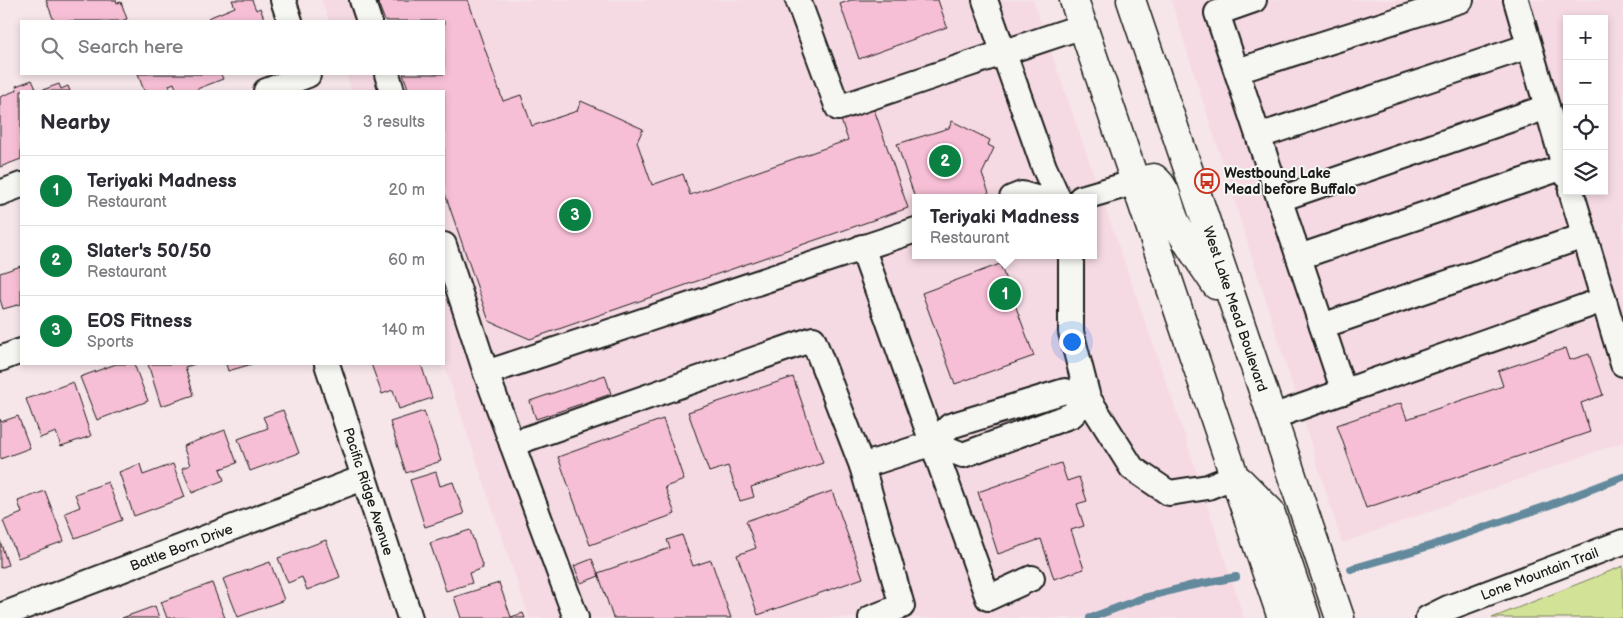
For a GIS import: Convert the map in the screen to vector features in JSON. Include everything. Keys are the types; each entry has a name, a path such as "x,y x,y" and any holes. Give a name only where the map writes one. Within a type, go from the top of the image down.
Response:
{"main road":[{"path":"1074,0 1282,618"},
{"name":"West Lake Mead Boulevard","path":"1131,0 1340,618"},
{"path":"1136,182 1154,178 1160,182 1175,222 1237,317"},
{"path":"1235,476 1270,511 1306,618"}],"street":[{"path":"283,0 290,20"},
{"path":"362,0 369,20"},
{"path":"798,0 838,108 1083,26"},
{"path":"986,0 1044,167 1056,194"},
{"path":"1254,0 1218,13 1344,392"},
{"path":"1237,71 1461,0"},
{"path":"1516,0 1563,162"},
{"path":"1258,136 1529,46"},
{"path":"269,90 308,75"},
{"path":"386,75 392,90"},
{"path":"1280,199 1547,107"},
{"path":"1299,257 1563,173"},
{"path":"1096,194 1136,182"},
{"path":"0,193 20,185"},
{"path":"1572,195 1623,364"},
{"path":"486,373 912,231"},
{"path":"1322,326 1584,236"},
{"path":"862,247 988,598 1032,578"},
{"path":"445,248 486,373 576,618"},
{"path":"1071,259 1071,332 1088,398 1132,468 1168,493 1208,487 1235,476"},
{"path":"1272,417 1603,300"},
{"path":"512,444 813,339 862,466 902,606 871,618"},
{"path":"0,359 20,351"},
{"name":"Pacific Ridge Avenue","path":"327,365 410,618"},
{"path":"862,466 933,444 963,455 1072,415 1088,398"},
{"name":"Battle Born Drive","path":"0,616 363,478"},
{"name":"Lone Mountain Trail","path":"1428,618 1448,608 1623,542"}],"shaded area":[{"path":"321,0 1033,0 1185,436 1244,618 529,618 444,365 445,90 352,90 346,75 445,75 445,20 329,20"},
{"path":"1171,0 1623,0 1623,442 1342,543"}],"green space":[{"path":"1623,566 1623,618 1492,618"}],"building":[{"path":"46,0 116,0 117,3 121,2 127,19 124,20 54,20"},
{"path":"232,0 252,0 256,10 260,8 265,20 209,20 208,18 235,7"},
{"path":"377,0 468,0 503,101 521,95 532,126 577,111 581,101 643,129 637,142 652,185 683,174 690,195 848,140 841,120 874,109 908,208 530,339 489,321 445,194 445,90 409,90 403,75 445,75 445,20 385,20"},
{"path":"851,0 938,0 947,27 859,59 840,4"},
{"path":"138,75 221,75 223,79 198,90 177,90 174,83 169,85 171,90 144,90"},
{"path":"32,80 37,90 20,90 20,159 0,167 0,97 17,90 16,86"},
{"path":"59,84 61,89 68,86 70,90 43,90"},
{"path":"952,121 990,140 988,145 994,148 982,174 989,193 914,194 897,144 949,128"},
{"path":"1000,264 1034,356 955,384 922,293"},
{"path":"20,266 20,304 3,309 0,299 0,273"},
{"path":"1566,348 1570,360 1589,354 1603,395 1581,403 1590,432 1366,508 1337,425 1401,403 1407,419 1503,386 1498,371"},
{"path":"113,365 134,365 148,401 97,420 80,377"},
{"path":"148,365 192,365 185,367 194,395 161,406"},
{"path":"226,365 249,365 228,371"},
{"path":"371,365 421,365 432,398 399,409 393,390 382,394"},
{"path":"605,375 611,394 536,419 530,401"},
{"path":"793,377 823,463 751,487 754,497 740,501 728,466 709,472 688,412"},
{"path":"73,382 91,436 61,446 56,432 40,438 26,399"},
{"path":"283,410 299,453 250,471 238,439 268,428 263,417"},
{"path":"424,411 441,461 406,473 390,422"},
{"path":"18,416 30,448 0,459 0,419 1,422"},
{"path":"663,419 684,480 665,487 675,514 590,545 558,457"},
{"path":"225,430 237,463 220,469 224,480 192,493 182,468 190,465 183,446"},
{"path":"1061,463 1067,481 1079,477 1087,501 1077,504 1084,526 1071,530 1084,569 1054,579 1041,539 998,554 978,492"},
{"path":"140,464 143,475 173,464 185,497 134,516 119,472"},
{"path":"436,472 440,486 453,482 464,514 425,527 410,480"},
{"path":"108,482 122,520 75,538 65,513 80,507 75,494"},
{"path":"45,491 64,541 18,558 3,521 22,513 18,501"},
{"path":"832,491 863,578 758,615 737,555 756,548 746,521"},
{"path":"470,530 483,568 469,573 472,583 446,591 430,543"},
{"path":"682,535 693,566 711,560 731,618 613,618 598,573 670,548 667,540"},
{"path":"326,540 340,577 307,590 302,577 288,583 278,558"},
{"path":"0,541 8,565 0,568"},
{"path":"592,559 599,576 581,583 574,566"},
{"path":"270,562 284,600 238,617 223,579"},
{"path":"212,583 225,618 167,618 161,602"},
{"path":"499,583 511,617 523,613 525,618 461,618 454,597"},
{"path":"155,606 159,618 122,618"}],"waterway":[{"path":"1351,569 1433,545 1547,506 1623,477"},
{"path":"1090,618 1143,598 1189,586 1236,577"}],"place":[{"name":"Slater's 50/50","path":"945,161"},
{"name":"Westbound Lake Mead before Buffalo","path":"1207,181"},
{"name":"EOS Fitness","path":"575,215"},
{"name":"Teriyaki Madness","path":"1005,294"}]}
